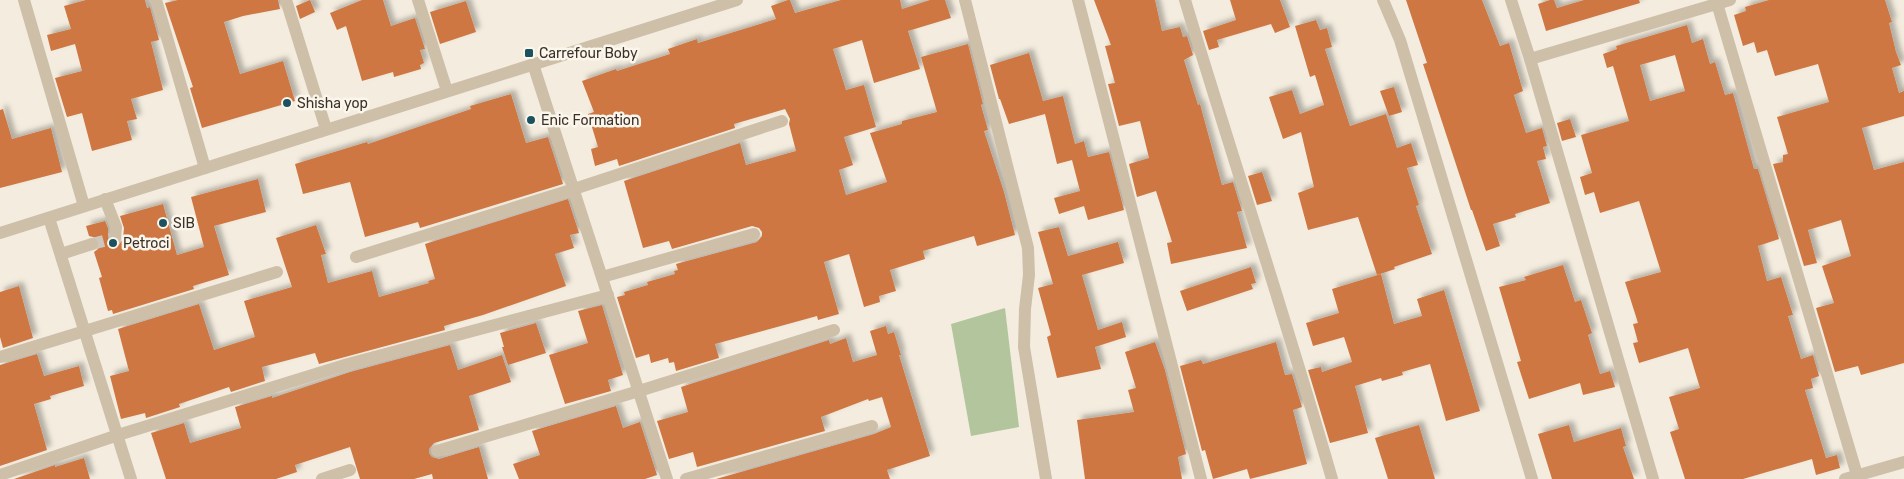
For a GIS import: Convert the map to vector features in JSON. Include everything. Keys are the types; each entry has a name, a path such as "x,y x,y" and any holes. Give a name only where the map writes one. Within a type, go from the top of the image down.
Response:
{"street":[{"path":"24,0 84,206"},
{"path":"156,0 205,168"},
{"path":"286,0 326,130"},
{"path":"418,0 448,91"},
{"path":"0,233 738,0"},
{"path":"965,0 1028,248 1029,275 1025,309 1024,346 1046,479"},
{"path":"1078,0 1201,479"},
{"path":"1185,0 1229,146 1305,384 1332,479"},
{"path":"1383,0 1400,40 1532,479"},
{"path":"1511,0 1653,479"},
{"path":"1530,59 1717,2 1730,0"},
{"path":"1717,2 1851,477 1904,462"},
{"path":"533,64 667,479"},
{"path":"356,256 574,189 782,121"},
{"path":"105,199 116,227 115,238"},
{"path":"49,218 131,479"},
{"path":"602,277 754,234"},
{"path":"61,254 92,244"},
{"path":"0,357 277,272"},
{"path":"0,475 118,435 348,364 608,295"},
{"path":"437,451 834,330"},
{"path":"686,479 872,426"},
{"path":"322,479 350,470"}],"green space":[{"path":"1005,308 1019,427 971,436 951,324"}],"building":[{"path":"86,0 145,0 147,8 150,7 159,40 151,42 163,90 131,99 137,119 127,121 132,140 92,151 82,113 67,117 55,78 82,71 75,44 51,51 47,35 71,29 64,6"},
{"path":"178,0 278,0 280,9 243,16 224,22 240,74 283,61 295,101 202,128 190,88 193,87 165,3"},
{"path":"310,0 315,12 300,19 296,6"},
{"path":"362,0 383,0 391,26 415,18 425,49 420,50 424,63 420,65 421,69 394,77 393,72 362,81 346,26 337,30 330,13"},
{"path":"790,0 795,13 841,0 900,0 902,9 930,0 945,0 951,18 908,31 920,69 874,83 862,40 833,49 846,90 864,85 876,127 844,137 853,165 839,170 846,195 887,182 870,133 902,124 902,121 937,112 921,57 968,44 988,130 984,131 1004,192 1015,235 977,246 974,236 923,251 925,259 890,270 896,291 879,296 880,302 864,307 849,254 824,262 839,314 818,320 817,316 715,344 719,358 676,371 674,362 669,363 668,358 651,363 649,354 636,358 617,297 625,295 624,292 648,285 647,282 675,274 674,271 678,270 676,264 757,242 762,236 762,232 759,228 752,226 672,249 669,241 643,248 624,181 740,143 746,165 796,151 789,124 790,119 785,109 734,124 735,128 619,166 617,159 595,166 591,149 598,147 588,114 594,112 582,81 670,54 668,49 697,39 698,43 776,19 771,6"},
{"path":"1094,0 1155,0 1162,31 1180,27 1183,37 1187,36 1193,55 1184,60 1198,105 1200,104 1222,185 1233,182 1242,211 1237,212 1247,248 1171,264 1167,243 1172,242 1156,191 1137,197 1129,164 1149,158 1140,121 1119,126 1108,84 1115,83 1105,46 1111,45"},
{"path":"1230,0 1280,0 1290,27 1275,33 1271,24 1217,40 1219,47 1209,50 1203,31 1236,20"},
{"path":"1406,0 1482,0 1500,46 1509,43 1523,91 1514,95 1526,133 1542,128 1547,146 1543,147 1546,159 1537,161 1550,203 1515,214 1516,217 1493,224 1500,246 1486,251 1423,64 1427,63"},
{"path":"1554,0 1557,8 1584,0 1639,0 1640,3 1546,31 1538,4"},
{"path":"1769,0 1885,0 1892,22 1889,23 1896,52 1901,65 1892,68 1899,93 1904,91 1904,116 1862,128 1874,170 1904,162 1904,363 1861,375 1858,366 1835,372 1816,308 1834,303 1822,266 1851,256 1841,220 1808,230 1817,263 1804,266 1773,164 1783,162 1783,155 1788,154 1777,117 1829,102 1818,64 1775,76 1767,50 1757,53 1754,42 1743,46 1734,15 1746,11 1745,7"},
{"path":"466,1 476,32 440,44 430,12"},
{"path":"1316,20 1320,30 1327,28 1332,47 1325,49 1350,126 1386,114 1397,148 1411,143 1418,165 1407,168 1419,205 1416,206 1432,254 1377,275 1358,217 1308,230 1298,193 1314,187 1301,132 1283,139 1269,97 1292,90 1300,114 1324,105 1315,75 1310,77 1295,26"},
{"path":"1687,25 1692,43 1703,39 1710,64 1715,62 1725,95 1733,93 1754,169 1758,169 1779,239 1758,246 1767,281 1781,277 1793,315 1788,316 1801,359 1813,355 1819,376 1811,379 1813,388 1805,390 1826,458 1837,455 1840,468 1816,475 1812,459 1743,479 1685,479 1670,432 1679,429 1669,397 1700,388 1688,348 1639,363 1633,343 1638,342 1633,324 1638,323 1625,282 1661,272 1639,201 1600,213 1594,192 1585,195 1580,177 1592,173 1581,135 1629,121 1613,66 1607,68 1603,54 1617,49 1616,46","holes":["1675,55 1685,91 1650,101 1640,65"]},
{"path":"1029,53 1043,101 1063,96 1075,144 1084,141 1088,157 1109,152 1124,210 1088,220 1084,206 1059,214 1054,198 1080,191 1072,160 1057,164 1045,114 1009,124 999,99 990,65"},
{"path":"1394,87 1402,112 1389,116 1380,91"},
{"path":"511,94 526,143 548,137 563,184 420,228 418,222 365,237 350,182 303,194 295,164 367,142 368,144 471,109 470,106"},
{"path":"3,109 12,139 51,128 62,172 0,188 0,110"},
{"path":"1570,119 1576,137 1562,141 1557,123"},
{"path":"1262,172 1272,201 1257,205 1248,176"},
{"path":"258,179 266,212 214,226 229,275 193,286 194,289 113,314 112,310 108,311 99,278 102,277 94,252 98,249 100,242 97,238 89,236 86,226 105,221 108,228 108,242 118,246 123,239 124,228 120,216 163,204 177,255 204,247 191,197"},
{"path":"568,199 579,233 570,235 574,248 555,254 566,286 483,315 444,326 445,330 319,364 315,353 262,367 265,381 231,392 229,387 179,404 180,407 146,418 145,413 121,419 110,376 129,371 118,329 199,304 214,350 255,337 244,301 292,287 276,238 316,225 326,254 321,255 328,283 372,271 379,297 429,283 428,281 435,279 425,244"},
{"path":"1059,227 1068,256 1118,242 1124,263 1082,275 1098,330 1122,322 1126,337 1095,347 1101,369 1057,378 1047,337 1051,335 1038,288 1053,284 1038,232"},
{"path":"1563,265 1575,302 1581,300 1592,333 1588,335 1600,374 1610,371 1615,387 1583,395 1580,383 1529,399 1517,362 1521,361 1499,287 1526,280 1524,277"},
{"path":"1251,267 1256,283 1251,284 1253,289 1187,311 1180,291"},
{"path":"1381,274 1394,324 1422,316 1417,299 1444,290 1480,411 1446,421 1430,364 1402,372 1403,375 1382,381 1381,378 1355,386 1368,433 1330,443 1308,370 1321,367 1322,372 1352,362 1344,337 1313,346 1306,323 1339,313 1332,289"},
{"path":"19,286 33,338 3,348 0,337 0,292"},
{"path":"602,305 623,375 608,380 611,391 565,404 549,355 588,343 578,311"},
{"path":"536,323 546,353 508,365 500,333"},
{"path":"886,326 888,334 894,332 901,355 899,355 930,456 887,470 890,479 716,479 874,434 891,427 882,397 869,401 868,399 821,417 825,431 697,467 693,452 669,459 657,421 688,412 681,387 829,340 830,344 846,338 853,362 877,355 870,331"},
{"path":"1155,342 1165,370 1186,454 1178,457 1182,479 1085,479 1077,420 1134,412 1128,390 1136,388 1125,352"},
{"path":"1276,342 1285,375 1292,374 1302,407 1293,410 1307,464 1250,479 1247,469 1213,479 1205,450 1202,451 1180,366 1201,360 1203,364"},
{"path":"450,345 458,370 502,355 511,382 469,396 479,430 434,443 429,449 429,453 432,457 439,459 479,447 488,479 433,479 432,474 414,479 360,479 350,447 295,465 297,472 276,479 166,479 151,433 184,423 190,443 241,428 235,407 272,396 272,398 350,372"},
{"path":"37,354 44,376 79,366 84,386 50,396 51,399 34,404 47,450 0,466 0,365"},
{"path":"616,406 623,428 640,422 657,475 645,479 519,479 513,464 540,455 532,431"},
{"path":"1419,425 1435,479 1388,479 1375,438"},
{"path":"1569,425 1574,442 1621,428 1626,446 1623,447 1634,479 1552,479 1538,434"},
{"path":"84,458 90,479 14,479 55,465 55,467"}],"tunnel":[{"path":"92,244 115,238"}],"place":[{"name":"Carrefour Boby","path":"529,53"},
{"name":"Shisha yop","path":"287,103"},
{"name":"Enic Formation","path":"531,120"},
{"name":"SIB","path":"163,223"},
{"name":"Petroci","path":"113,243"}]}
